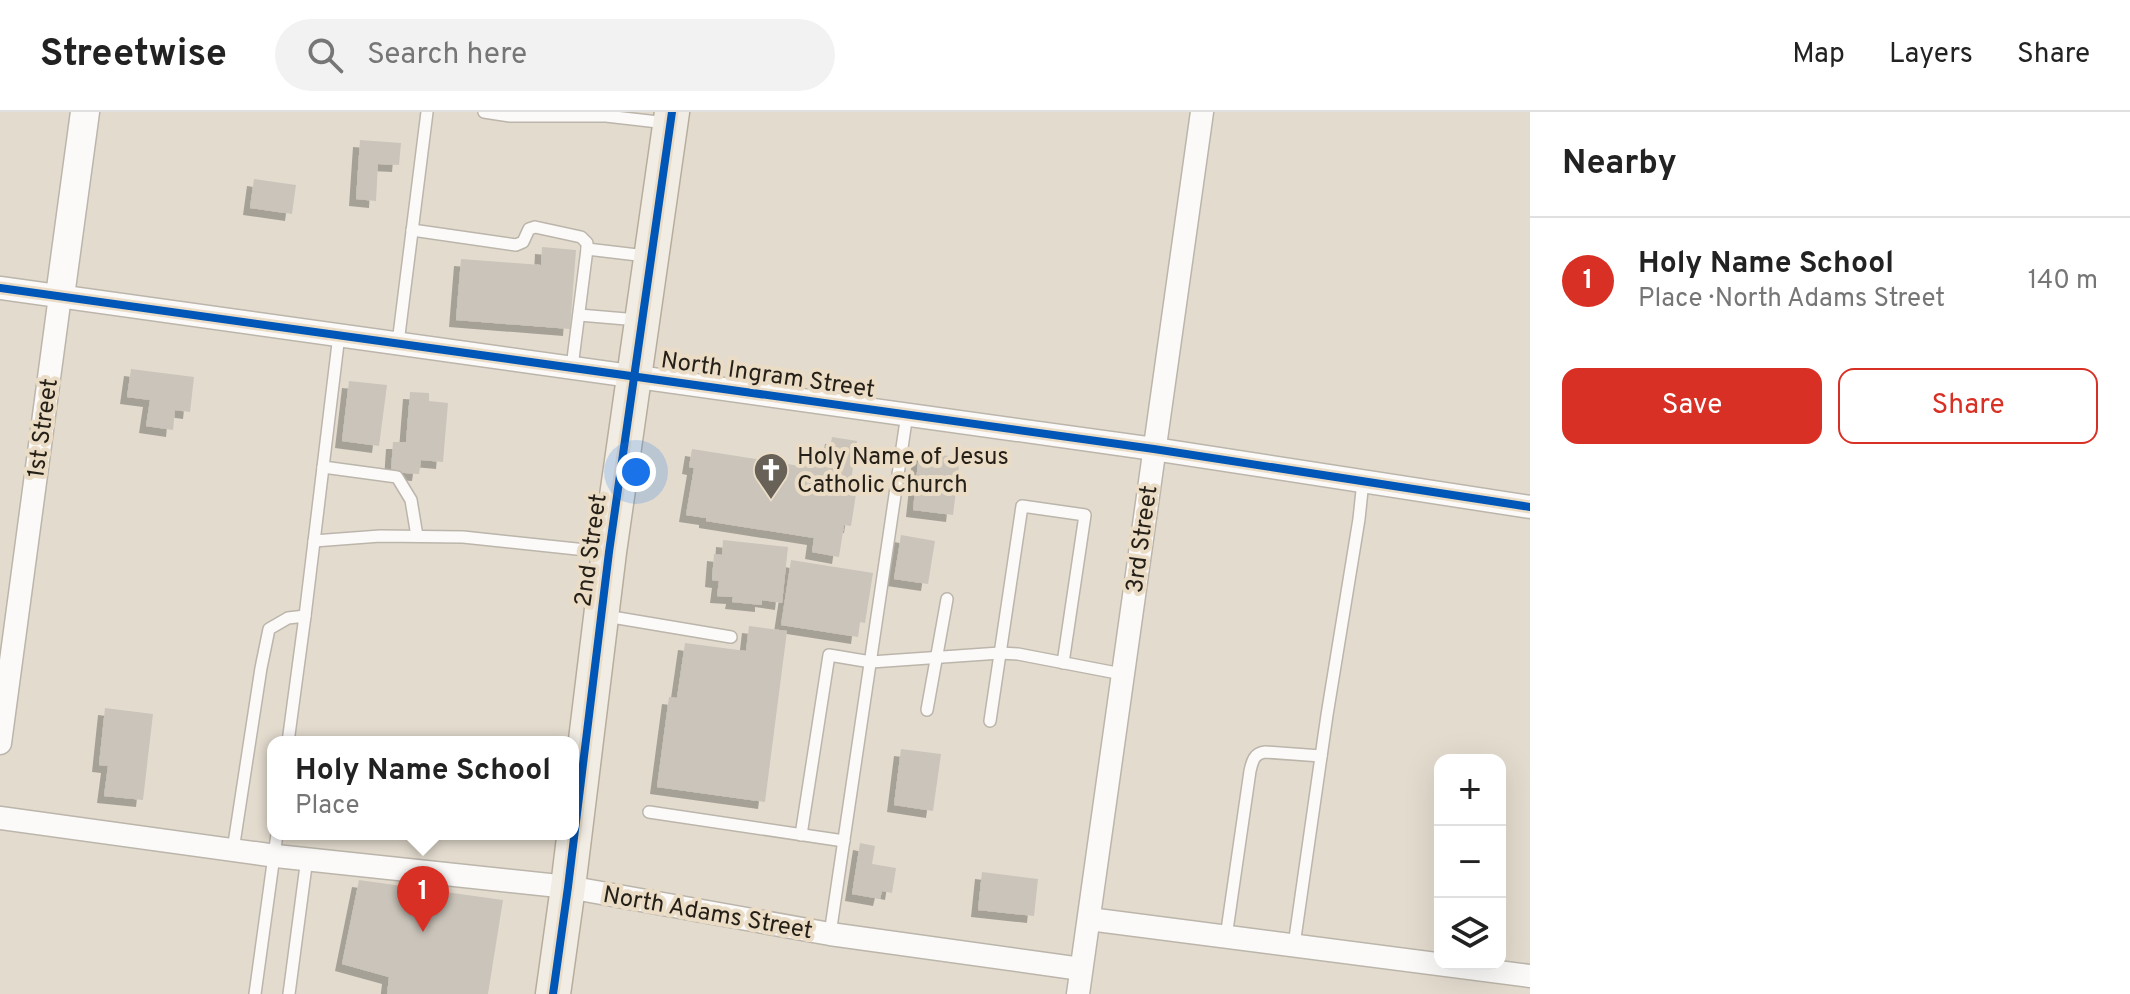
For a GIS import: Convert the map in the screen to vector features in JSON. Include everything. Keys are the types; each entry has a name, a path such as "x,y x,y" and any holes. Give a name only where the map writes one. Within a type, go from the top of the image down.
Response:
{"main road":[{"name":"2nd Street","path":"579,797 609,552 671,118"},
{"name":"2nd Street","path":"553,994 574,840"}],"street":[{"name":"1st Street","path":"0,743 85,112"},
{"name":"3rd Street","path":"1081,969 1202,112"},
{"name":"North Ingram Street","path":"0,288 1154,449 1530,507"},
{"name":"North Adams Street","path":"0,818 233,850 276,845 307,858 568,887 830,934 1081,969"},
{"path":"1089,919 1530,976"},
{"path":"1078,994 1081,969"}],"lane":[{"path":"398,343 427,112"},
{"path":"484,112 510,116 568,114 671,118"},
{"path":"412,230 516,245 523,242 529,229 535,227 581,237 587,243 587,249 572,367"},
{"path":"587,249 651,256"},
{"path":"579,315 642,321"},
{"path":"289,736 339,335"},
{"path":"830,934 907,414"},
{"path":"323,467 397,477 411,500 417,536"},
{"path":"1294,945 1363,481"},
{"path":"990,721 1022,506 1085,515 1063,663"},
{"path":"314,541 380,536 463,537 609,552"},
{"path":"927,710 947,599"},
{"path":"233,850 269,629 288,618 305,616"},
{"path":"601,616 731,637"},
{"path":"801,835 829,655 871,662 1018,654 1122,674"},
{"path":"1226,937 1253,759 1265,752 1321,756"},
{"path":"649,812 844,841"},
{"path":"255,994 276,845"},
{"path":"289,994 307,858"}],"building":[{"path":"360,140 401,143 399,165 378,164 376,201 356,199"},
{"path":"254,179 296,185 292,214 250,208"},
{"path":"542,247 576,250 570,329 456,320 461,259 541,265"},
{"path":"131,369 194,377 190,412 175,410 173,430 146,426 150,400 127,397"},
{"path":"349,381 387,385 379,446 342,441"},
{"path":"410,392 429,393 429,401 448,403 443,462 421,460 419,474 391,472 393,442 406,442"},
{"name":"Holy Name of Jesus Catholic Church","path":"832,437 857,441 850,487 857,488 851,526 844,525 839,557 812,552 814,538 686,515 694,468 689,467 692,449 800,466 801,460 827,465"},
{"path":"919,453 960,457 953,515 913,510"},
{"path":"901,535 935,541 928,584 894,579"},
{"path":"723,540 788,547 782,603 762,600 762,605 732,602 733,597 717,596 719,581 712,580 714,554 722,555"},
{"path":"791,560 873,573 865,623 860,622 858,637 781,625"},
{"path":"749,626 787,631 765,802 657,787 669,697 677,698 685,643 746,651"},
{"path":"105,708 153,714 143,800 104,796 108,766 99,765"},
{"path":"901,749 941,754 933,811 894,805"},
{"path":"860,843 875,846 872,864 896,868 892,893 882,891 880,899 852,894"},
{"path":"982,872 1038,879 1034,916 978,910"},
{"path":"359,880 503,900 488,994 387,994 389,977 342,964"}],"cycle path":[{"path":"579,797 609,552 672,112"},
{"path":"0,288 1154,449 1530,507"},
{"path":"553,994 574,840"}],"place":[{"name":"Holy Name of Jesus Catholic Church","path":"771,501"},
{"name":"Holy Name School","path":"423,932"}]}
